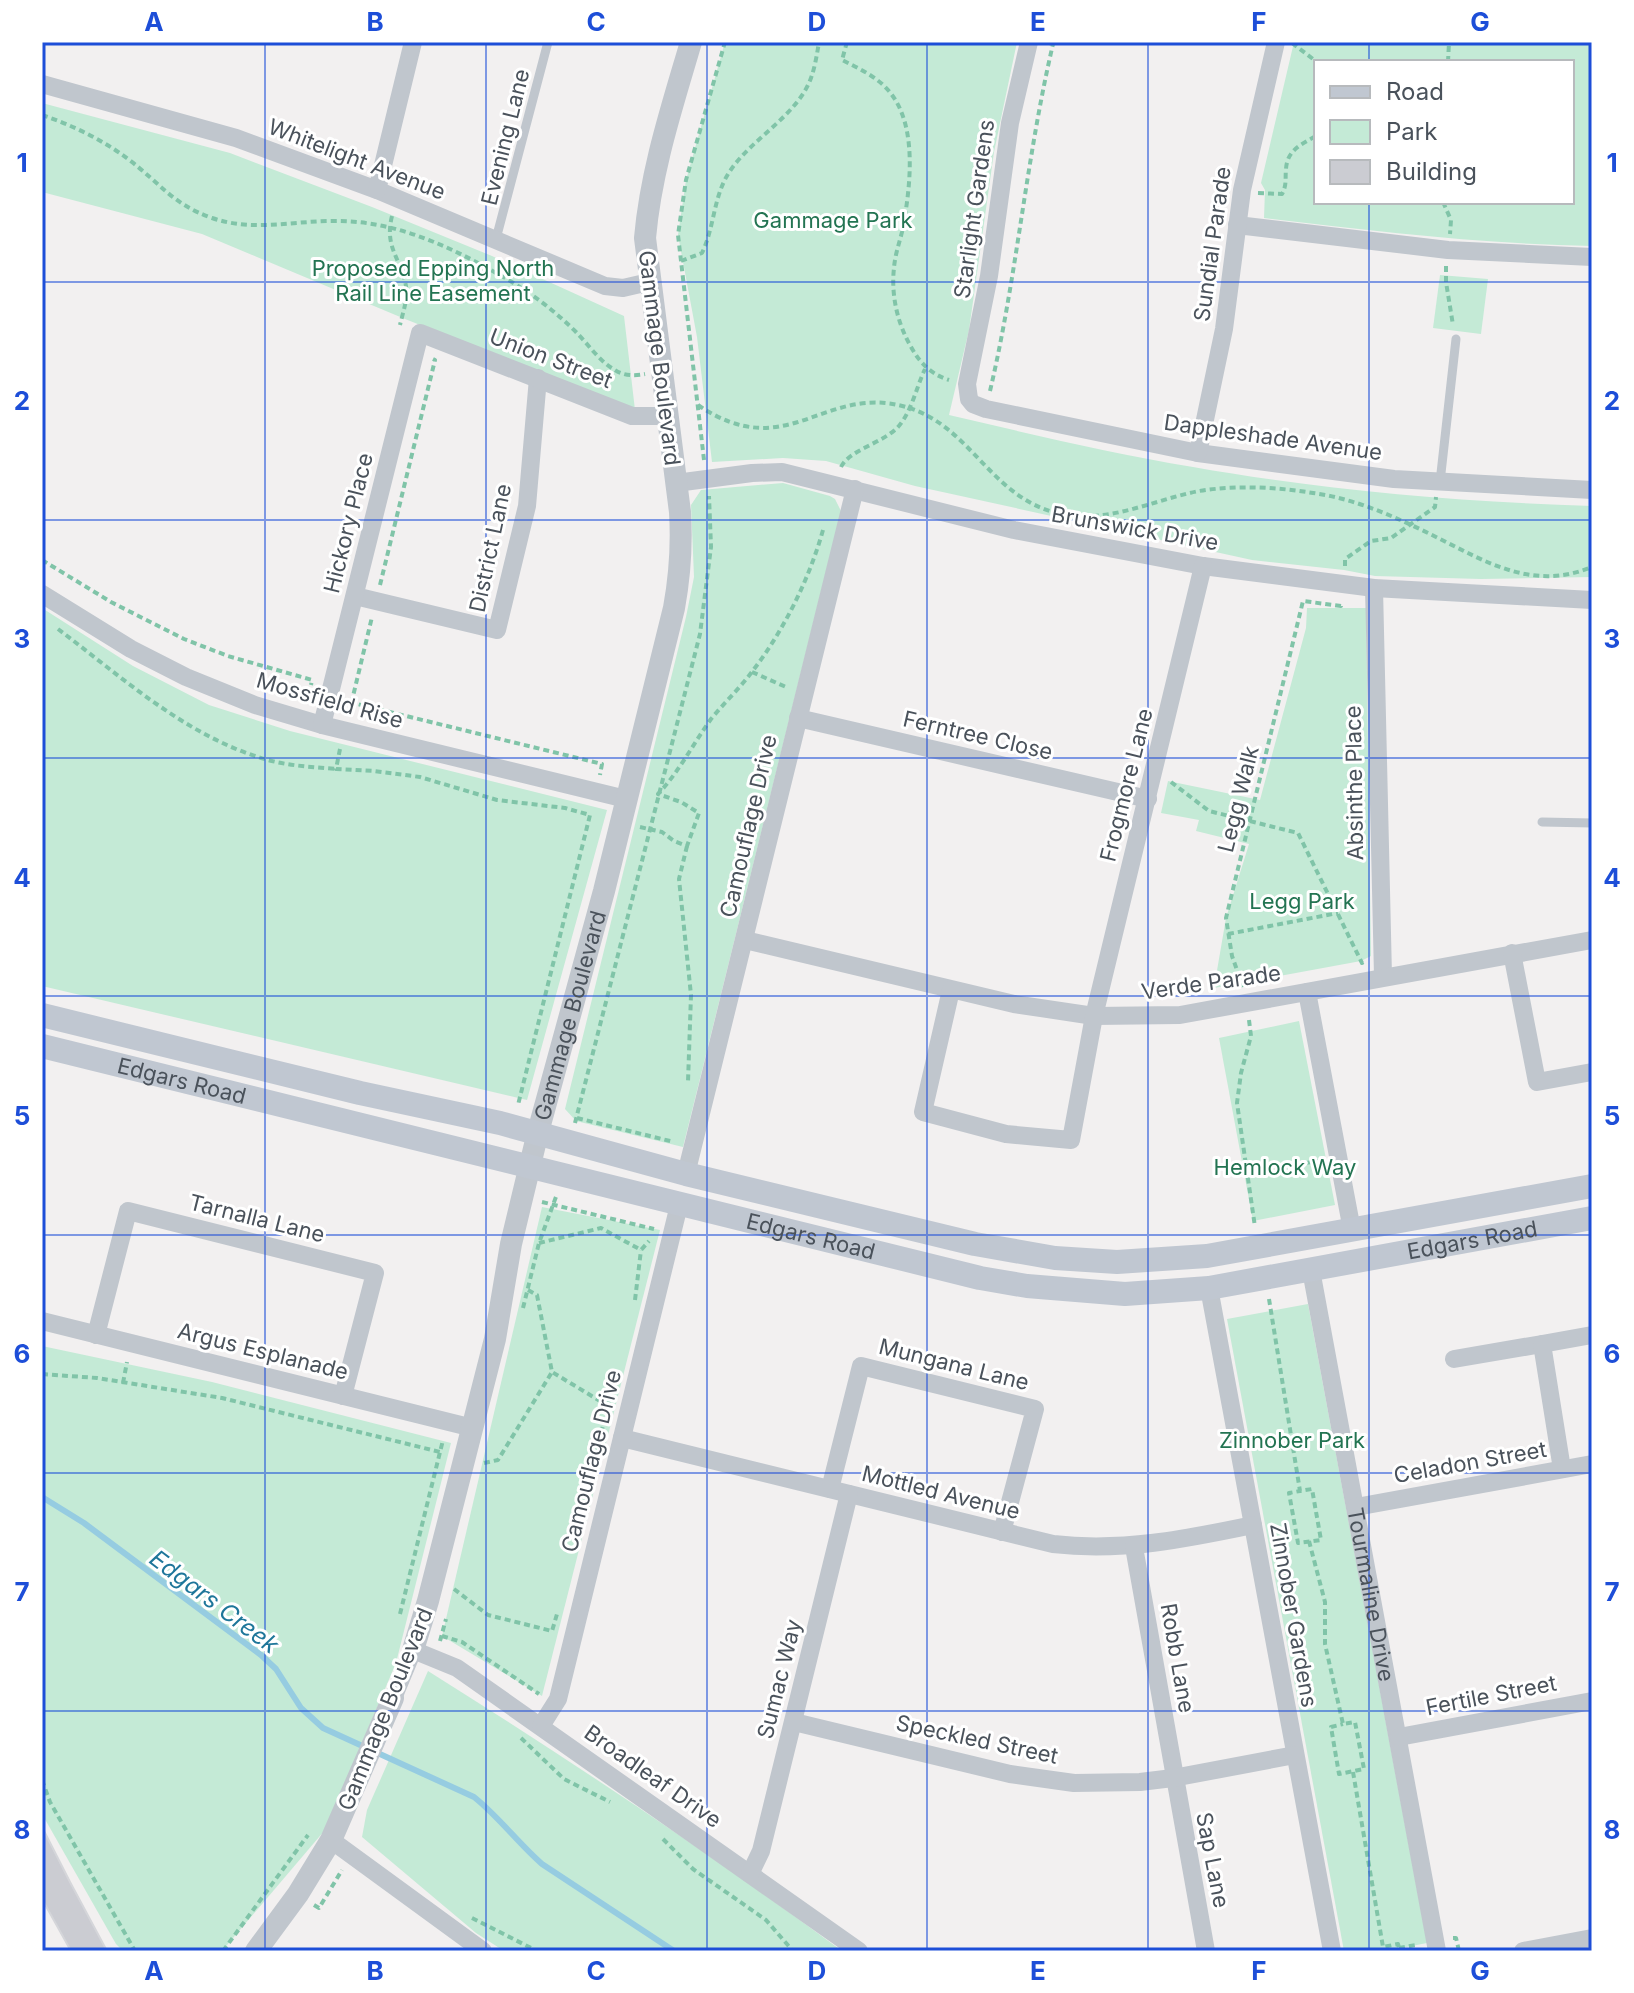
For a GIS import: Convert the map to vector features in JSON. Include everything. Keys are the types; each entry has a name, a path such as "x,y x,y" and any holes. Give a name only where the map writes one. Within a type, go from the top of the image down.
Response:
{"main road":[{"name":"Edgars Road","path":"42,1015 360,1093 538,1132 686,1174 975,1244 1055,1258 1117,1262 1207,1256 1592,1186"},
{"name":"Edgars Road","path":"42,1046 679,1205 980,1278 1027,1286 1125,1294 1209,1288 1592,1218"}],"street":[{"path":"377,190 413,42"},
{"name":"Gammage Boulevard","path":"256,1951 298,1894 330,1842 349,1802 413,1650 475,1460 473,1428 495,1339 522,1196 674,608 682,546 645,238 649,195 691,42"},
{"name":"Starlight Gardens","path":"967,384 984,303 1010,123 1029,42"},
{"name":"Sundial Parade","path":"1198,453 1221,344 1242,190 1276,42"},
{"name":"Whitelight Avenue","path":"42,84 236,138 377,190 605,286 623,288 649,282"},
{"path":"1237,225 1448,250 1592,257"},
{"name":"Hickory Place","path":"322,725 420,333"},
{"name":"Union Street","path":"420,333 632,416 667,416"},
{"name":"District Lane","path":"355,596 497,630 527,506 538,378"},
{"name":"Dappleshade Avenue","path":"967,384 969,399 986,409 1198,453 1305,469 1440,482 1592,490"},
{"name":"Brunswick Drive","path":"676,483 782,472 1014,530 1203,566 1374,588 1592,600"},
{"name":"Camouflage Drive","path":"686,1174 805,693 846,486"},
{"name":"Frogmore Lane","path":"951,990 923,1112 1006,1134 1071,1140 1094,1016 1203,566"},
{"name":"Absinthe Place","path":"1374,588 1382,967"},
{"name":"Mossfield Rise","path":"42,594 131,649 186,677 255,705 344,731 626,799"},
{"name":"Ferntree Close","path":"798,718 1148,799"},
{"name":"Verde Parade","path":"745,940 951,990 1048,1011 1094,1016 1180,1015 1307,992 1382,967 1512,953 1592,940"},
{"path":"1512,953 1537,1082 1592,1072"},
{"path":"1307,992 1358,1262"},
{"name":"Camouflage Drive","path":"541,1726 558,1699 679,1205"},
{"name":"Tarnalla Lane","path":"96,1335 128,1211 375,1273 343,1396"},
{"name":"Tourmaline Drive","path":"1304,1239 1437,1951"},
{"name":"Zinnober Gardens","path":"1209,1288 1332,1951"},
{"name":"Argus Esplanade","path":"42,1321 473,1428"},
{"path":"1454,1359 1592,1335"},
{"path":"1542,1344 1562,1469"},
{"name":"Mungana Lane","path":"830,1489 861,1366 1035,1409 1002,1532"},
{"name":"Mottled Avenue","path":"622,1438 1002,1532 1078,1547 1134,1547 1253,1525"},
{"name":"Celadon Street","path":"1356,1507 1592,1464"},
{"name":"Sumac Way","path":"750,1874 761,1851 849,1494"},
{"name":"Robb Lane","path":"1134,1547 1173,1778"},
{"name":"Broadleaf Drive","path":"413,1650 457,1668 859,1951"},
{"name":"Fertile Street","path":"1399,1737 1592,1701"},
{"name":"Speckled Street","path":"794,1722 1043,1780 1108,1783 1173,1778 1295,1755"},
{"name":"Sap Lane","path":"1173,1778 1206,1951"},
{"path":"330,1842 483,1951"},
{"path":"1524,1951 1592,1938"}],"lane":[{"name":"Evening Lane","path":"496,239 548,42"},
{"path":"1440,482 1456,339"},
{"path":"1542,822 1592,823"}],"path":[{"path":"677,1143 576,1120 692,666 705,602 711,525 678,235 680,209 725,42"},
{"path":"681,261 702,253 711,230 718,195 728,174 742,155 800,97 810,80 819,42"},
{"path":"847,42 842,60 879,82 891,93 900,109 909,152 908,183 893,283 905,337 925,368 947,380 967,384"},
{"path":"990,391 1007,317 1038,110 1053,44 1045,42"},
{"path":"1290,42 1314,60"},
{"path":"42,115 109,146 176,201 224,221 270,227 332,221 389,226 456,253 520,286 559,316 615,371 635,375 694,368"},
{"path":"1242,190 1282,194 1286,187 1287,160 1292,151 1314,137"},
{"path":"397,199 389,226 390,247 402,270 406,287 400,325"},
{"path":"336,769 435,360 415,353"},
{"path":"846,486 844,461 892,433 902,421 925,368"},
{"path":"698,405 732,424 771,429 851,405 881,403 909,407 955,435 996,479 1015,493 1032,504 1062,514 1105,515 1201,491 1255,487 1358,502 1499,569 1545,576 1592,567"},
{"path":"1343,585 1345,559 1371,541 1391,538 1435,507 1440,482"},
{"path":"658,794 673,778 713,717 752,672 793,603 824,528"},
{"path":"42,560 154,625 228,656 312,680 310,686 317,694 602,764 512,1126"},
{"name":"Legg Walk","path":"1261,1247 1237,1103 1251,1036 1247,1004 1226,918 1303,601"},
{"path":"47,620 181,721 208,736 271,761 420,777 497,800 565,808 590,815"},
{"path":"752,672 805,693"},
{"path":"1153,775 1178,787 1209,811 1298,833 1362,963 1382,967"},
{"path":"658,794 681,802 699,813 679,879 691,995 687,1086"},
{"path":"620,822 662,832 687,846"},
{"path":"1228,934 1338,913"},
{"path":"1247,1171 1338,1158"},
{"path":"522,1196 660,1230 641,1250 634,1305"},
{"path":"539,1243 601,1228 641,1250"},
{"path":"1266,1279 1300,1491"},
{"path":"42,1374 97,1378 222,1398 475,1460 498,1460 552,1372"},
{"path":"593,1469 606,1406 615,1381"},
{"path":"399,1619 447,1422"},
{"path":"1312,1489 1321,1540 1298,1543 1289,1493 1300,1491 1312,1489"},
{"path":"1309,1541 1325,1602 1325,1644 1343,1724"},
{"path":"454,1589 488,1615 552,1631"},
{"path":"550,1644 560,1605"},
{"path":"442,1636 462,1642 542,1696 544,1683"},
{"path":"1355,1722 1364,1769 1339,1774 1331,1727 1343,1724 1355,1722"},
{"path":"543,1759 573,1785 618,1806"},
{"path":"1353,1772 1383,1947 1398,1944 1400,1951"},
{"path":"42,1780 50,1802 135,1951"},
{"path":"658,1834 693,1869 766,1920 793,1951"},
{"path":"223,1951 277,1877 330,1842 341,1874 319,1908"}],"green space":[{"name":"Gammage Park","path":"725,42 1017,42 994,152 969,330 949,415 1131,456 1291,482 1442,498 1592,506 1592,577 1481,579 1375,576 1252,560 915,486 826,461 783,458 712,462 697,337 678,235 686,180"},
{"path":"1294,42 1592,42 1592,246 1469,240 1264,218 1265,190 1261,183"},
{"name":"Proposed Epping North Rail Line Easement","path":"42,103 230,153 492,256 624,316 635,410 202,234 42,192"},
{"path":"1440,275 1488,279 1481,334 1433,328"},
{"path":"783,483 830,496 841,511 683,1147 576,1121 565,1109 686,617 694,577 691,505 701,490"},
{"path":"42,608 133,666 209,705 290,731 607,810 527,1100 42,986"},
{"name":"Legg Park","path":"1307,608 1366,608 1371,956 1361,961 1214,988 1226,918 1249,844 1196,831 1199,820 1161,813 1168,781 1260,800 1306,628"},
{"name":"Hemlock Way","path":"1299,1021 1335,1205 1253,1221 1219,1038"},
{"path":"542,1207 660,1230 542,1696 442,1636"},
{"name":"Zinnober Park","path":"1308,1304 1427,1943 1386,1951 1344,1951 1227,1319"},
{"path":"42,1346 212,1382 451,1443 396,1663 325,1830 222,1951 123,1951 116,1944 42,1814"},
{"path":"428,1671 638,1807 842,1951 504,1951 476,1933 362,1837 367,1810"}],"building":[{"path":"42,1827 107,1951 71,1951 42,1899"}],"waterway":[{"name":"Edgars Creek","path":"42,1497 84,1523 261,1655 276,1669 301,1708 323,1728 474,1797 542,1864 674,1951"}]}
